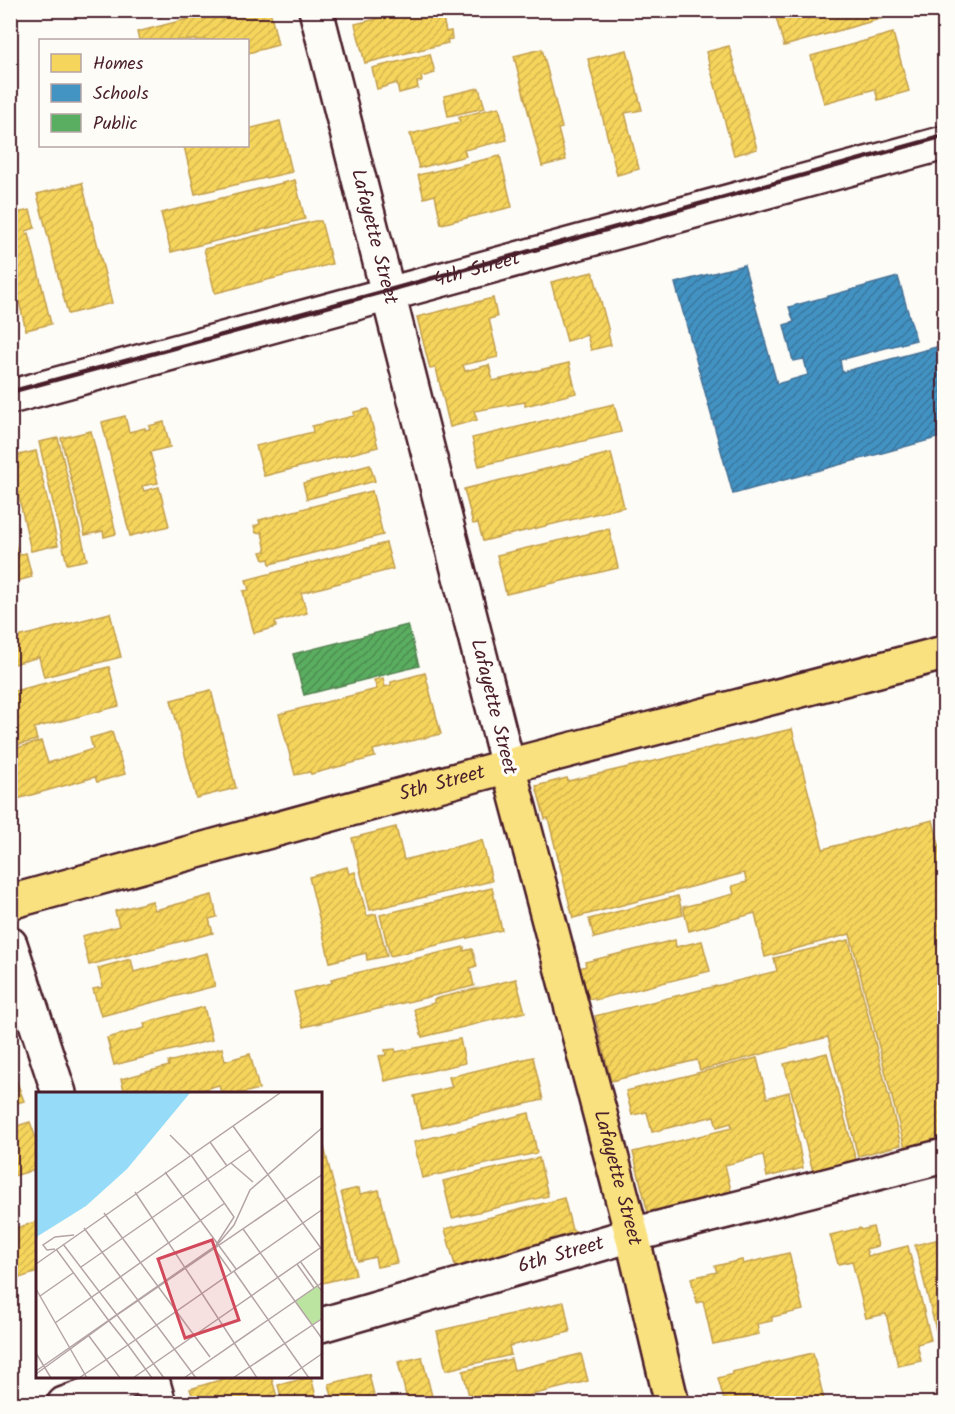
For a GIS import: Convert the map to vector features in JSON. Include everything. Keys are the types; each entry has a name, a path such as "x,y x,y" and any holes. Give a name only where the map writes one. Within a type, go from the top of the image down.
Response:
{"main road":[{"name":"5th Street","path":"10,902 508,766 945,653"},
{"name":"Lafayette Street","path":"508,766 632,1235 672,1404"}],"street":[{"name":"Lafayette Street","path":"316,10 508,766"},
{"name":"4th Street","path":"10,397 945,143"},
{"path":"10,944 59,1092"},
{"name":"6th Street","path":"322,1325 632,1235 945,1156"},
{"path":"64,1404 140,1378"},
{"path":"151,1378 159,1404"}],"building: Homes":[{"path":"159,10 185,10 160,17"},
{"path":"222,10 270,10 278,45 249,53 249,39 139,39 137,32"},
{"path":"413,10 446,10 447,13 442,14 446,32 451,31 452,39 447,40 448,43 365,63 355,24"},
{"path":"774,10 912,10 784,46"},
{"path":"893,33 909,91 878,100 875,89 824,103 811,56"},
{"path":"729,46 757,149 734,155 706,52"},
{"path":"542,49 562,128 558,129 566,160 542,166 514,56"},
{"path":"627,50 642,110 625,113 639,169 617,175 588,59"},
{"path":"430,54 435,73 421,77 422,81 417,82 418,88 399,93 397,83 377,89 372,68"},
{"path":"479,88 485,108 448,116 444,96"},
{"path":"499,107 507,140 464,150 466,156 419,168 410,134 460,122 459,117"},
{"path":"280,121 292,172 195,194 184,147 249,147 249,129"},
{"path":"500,156 512,207 441,224 435,195 424,198 418,175"},
{"path":"295,180 305,219 171,252 161,213"},
{"path":"82,183 112,303 68,314 37,194"},
{"path":"30,210 35,228 26,231 27,234 29,233 51,324 26,330 10,265 10,223 17,222 15,213"},
{"path":"321,221 332,264 215,293 204,249"},
{"path":"593,272 611,345 591,350 587,335 567,341 551,282"},
{"path":"493,298 497,317 489,319 498,357 463,365 465,371 489,365 493,381 569,363 576,393 525,406 525,402 474,411 477,420 450,427 436,368 430,369 417,317"},
{"path":"614,404 621,432 479,466 472,438"},
{"path":"368,409 378,447 264,476 256,446 313,432 312,426 354,416 354,412"},
{"path":"125,416 129,432 150,429 149,426 164,422 170,447 150,452 158,483 142,486 144,491 159,487 169,526 130,536 102,422"},
{"path":"91,431 116,534 104,537 103,531 85,535 61,438"},
{"path":"58,438 87,560 67,564 39,442"},
{"path":"36,451 58,545 31,551 10,457"},
{"path":"611,453 624,507 483,541 478,523 473,524 464,489"},
{"path":"370,465 375,481 307,499 303,483"},
{"path":"372,491 383,535 270,564 269,559 264,560 261,552 266,551 262,532 256,533 254,526 260,524 259,520"},
{"path":"10,525 18,555 26,553 32,577 10,583"},
{"path":"609,529 618,568 506,594 497,555"},
{"path":"386,543 393,569 301,593 307,613 275,622 276,627 254,633 243,591 249,590 246,580"},
{"path":"110,613 121,657 44,677 39,657 10,665 10,639"},
{"path":"109,667 119,706 34,728 37,740 10,747 10,692"},
{"path":"425,673 441,734 373,750 375,757 311,774 310,772 295,775 279,714 377,689 374,680 383,678 385,687 391,685 391,682"},
{"path":"211,690 236,788 196,798 171,700"},
{"path":"792,729 823,849 933,820 944,866 944,1146 907,1156 850,934 765,957 755,913 689,931 683,907 734,894 732,886 747,882 744,873 573,918 548,818 545,819 536,786 567,778 568,781"},
{"path":"112,732 125,774 97,782 95,777 10,801 10,774 13,773 10,764 10,750 41,741 48,763 93,749 90,738"},
{"path":"396,827 404,860 482,840 492,881 370,910 352,838"},
{"path":"347,867 349,874 355,872 367,916 376,914 387,956 367,960 366,953 330,962 309,877"},
{"path":"492,888 502,930 390,956 380,915"},
{"path":"212,895 217,917 209,919 213,933 89,965 82,936 119,926 115,911 152,901 155,910"},
{"path":"678,896 683,915 594,938 589,919"},
{"path":"675,940 676,947 702,941 710,971 595,1000 594,998 588,999 584,985 578,987 576,978 582,977 580,968 586,966 585,962"},
{"path":"849,940 901,1145 858,1156 828,1037 700,1070 697,1060 611,1081 595,1016 777,971 774,958"},
{"path":"464,947 464,951 472,949 477,966 470,968 474,986 303,1027 294,992 332,983 331,979"},
{"path":"207,953 215,986 101,1016 93,989 103,987 98,968 131,959 134,972"},
{"path":"516,979 525,1012 422,1037 414,1009 434,1003 434,999"},
{"path":"204,1007 212,1040 114,1065 107,1038 145,1028 144,1023"},
{"path":"460,1039 465,1063 385,1081 379,1056 386,1055 385,1050 395,1049 396,1052"},
{"path":"222,1048 225,1061 250,1054 259,1089 247,1092 221,1092 219,1085 194,1092 125,1092 121,1079 169,1066 168,1062"},
{"path":"827,1053 857,1164 814,1175 784,1064"},
{"path":"533,1057 543,1100 422,1128 414,1096 452,1087 449,1077"},
{"path":"757,1058 767,1098 789,1092 803,1168 767,1177 763,1155 725,1165 733,1199 654,1217 647,1209 633,1152 732,1128 731,1123 717,1127 714,1116 652,1132 647,1112 632,1115 626,1091"},
{"path":"15,1077 24,1101 10,1105 10,1078"},
{"path":"529,1113 537,1153 422,1178 414,1142"},
{"path":"30,1122 36,1138 36,1170 10,1177 10,1128"},
{"path":"322,1144 356,1275 322,1283"},
{"path":"539,1158 548,1196 452,1218 443,1181"},
{"path":"359,1188 360,1194 379,1190 397,1263 377,1267 375,1257 358,1261 341,1192"},
{"path":"564,1198 572,1230 579,1232 573,1242 566,1240 456,1269 445,1229"},
{"path":"36,1222 36,1273 10,1281 10,1230"},
{"path":"873,1227 878,1246 866,1249 868,1256 908,1246 931,1340 917,1344 921,1361 898,1366 886,1314 866,1318 852,1261 838,1264 830,1235"},
{"path":"944,1238 944,1336 938,1338 915,1245"},
{"path":"789,1253 803,1310 772,1317 772,1321 757,1324 759,1334 713,1344 703,1301 697,1303 691,1278 717,1272 715,1266 742,1260 743,1264"},
{"path":"564,1302 570,1332 509,1346 511,1355 446,1370 437,1331"},
{"path":"813,1353 825,1404 725,1404 718,1378 733,1374 732,1372"},
{"path":"581,1354 588,1381 495,1404 471,1404 463,1371 511,1359 514,1370"},
{"path":"422,1357 434,1404 408,1404 398,1362"},
{"path":"369,1374 376,1404 334,1404 329,1384"},
{"path":"226,1378 272,1378 279,1404 195,1404 190,1389"},
{"path":"311,1378 318,1404 283,1404 278,1385"}],"building: Schools":[{"path":"744,265 777,384 808,375 804,359 793,361 784,325 794,322 789,307 898,277 916,340 840,360 842,372 944,345 944,436 733,494 675,283"}],"building: Public":[{"path":"408,625 419,666 304,695 293,654"}],"railway":[{"path":"10,392 386,291 944,136"}]}
